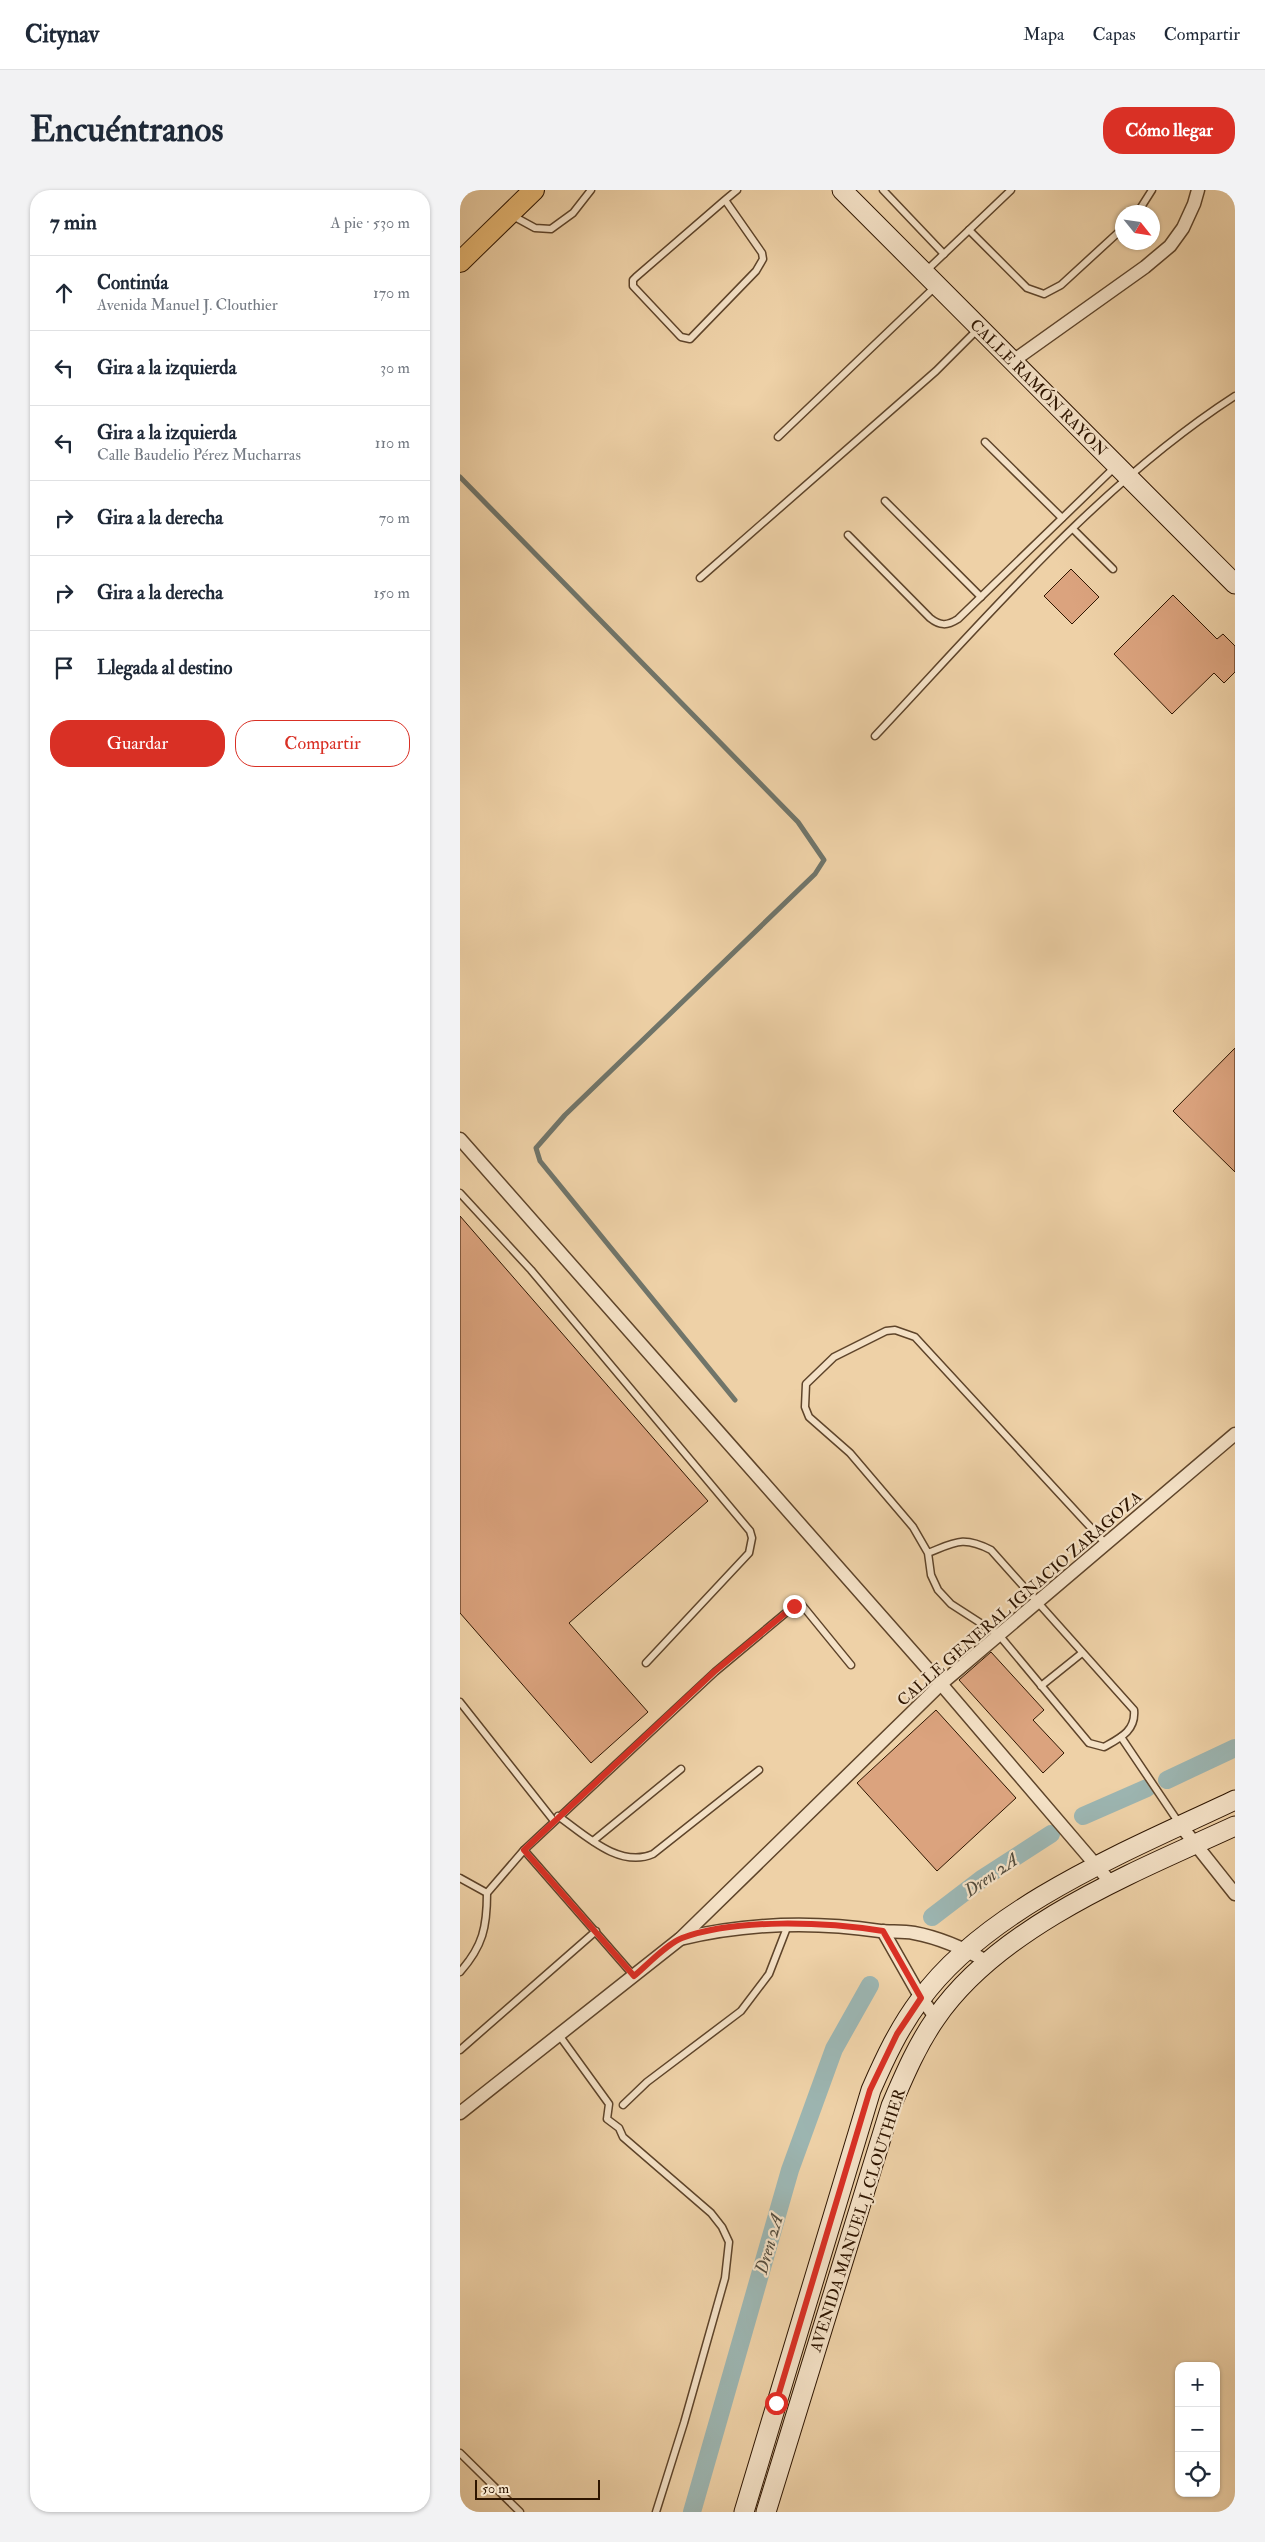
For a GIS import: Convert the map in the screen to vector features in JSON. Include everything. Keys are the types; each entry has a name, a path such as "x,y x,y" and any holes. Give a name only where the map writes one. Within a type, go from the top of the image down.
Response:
{"main road":[{"path":"460,262 534,190"},
{"name":"CALLE RAMÓN RAYON","path":"842,190 1235,584"},
{"name":"AVENIDA MANUEL J. CLOUTHIER","path":"744,2512 870,2090 897,2034 921,1998 966,1950 1011,1916 1069,1880 1235,1800"},
{"name":"AVENIDA MANUEL J. CLOUTHIER","path":"766,2512 891,2106 916,2052 936,2018 959,1990 988,1962 1024,1935 1112,1884 1235,1826"}],"street":[{"path":"1013,361 1138,272 1170,246 1183,228 1198,190"},
{"path":"460,1139 941,1684 1112,1884"},
{"name":"CALLE GENERAL IGNACIO ZARAGOZA","path":"460,2113 680,1938 941,1684 1038,1603 1104,1543 1235,1434"},
{"path":"1181,1826 1235,1894"},
{"path":"680,1938 723,1930 788,1925 849,1926 927,1935 966,1950 988,1962"},
{"path":"883,1931 921,1998 936,2018"}],"lane":[{"path":"510,213 525,224 536,228 552,230 573,213 591,190"},
{"path":"725,200 762,253 763,259 760,266 690,339 686,339 681,337 633,286 633,280 725,200 737,190"},
{"path":"883,190 944,254"},
{"path":"778,437 931,279 944,254 1011,190"},
{"path":"1142,205 1152,190"},
{"path":"969,230 1027,288 1044,294 1061,285 1115,235"},
{"path":"700,578 928,377 979,328"},
{"path":"848,535 935,622 950,624 1062,518 1123,471 1235,396"},
{"path":"985,442 1062,518"},
{"path":"875,736 1073,529 1123,471"},
{"path":"885,501 981,596"},
{"path":"1073,529 1113,569"},
{"path":"460,1193 531,1270 750,1531 752,1538 749,1553 646,1663"},
{"path":"928,1553 960,1540 972,1541 991,1550 1134,1710 1133,1724 1121,1737 1104,1747 1093,1745 999,1635 951,1604 938,1590 931,1575 928,1553 913,1527 850,1453 809,1417 805,1406 806,1384 834,1357 886,1330 895,1330 914,1337 1104,1543"},
{"path":"460,1972 480,1944 487,1915 486,1893 524,1850 714,1672 794,1606 802,1605 851,1665"},
{"path":"1041,1686 1082,1653"},
{"path":"460,1702 556,1819 620,1856 644,1858 653,1854 759,1770"},
{"path":"1121,1737 1181,1826"},
{"path":"594,1841 681,1769"},
{"path":"524,1850 634,1976"},
{"path":"460,1878 486,1893"},
{"path":"623,2105 646,2082 741,2011 769,1974 788,1925"},
{"path":"460,2050 596,1931"},
{"path":"559,2035 609,2104 607,2119 619,2128 622,2136 711,2213 722,2227 729,2242 725,2278 684,2423 656,2512"},
{"path":"460,2453 520,2512"}],"building":[{"path":"1071,569 1099,597 1072,624 1044,596"},
{"path":"1173,595 1217,639 1223,634 1235,646 1235,672 1224,683 1214,673 1172,714 1114,654"},
{"path":"1235,1048 1235,1172 1173,1111"},
{"path":"460,1216 708,1501 569,1623 648,1712 591,1763 460,1613"},
{"path":"991,1652 1044,1710 1033,1720 1064,1753 1043,1773 959,1680"},
{"path":"936,1710 1016,1798 937,1871 857,1783"}],"waterway":[{"path":"460,477 798,822 824,860 815,874 565,1115 536,1148 540,1161 735,1400"},
{"name":"Dren 2A","path":"1167,1780 1235,1748"},
{"name":"Dren 2A","path":"1083,1816 1147,1788"},
{"name":"Dren 2A","path":"932,1917 983,1878 1051,1834"},
{"name":"Dren 2A","path":"692,2512 790,2170 834,2049 870,1985"}],"route":[{"path":"776,2403 870,2090 897,2034 921,1998 883,1931 849,1926 815,1924 745,1927 715,1930 680,1938 634,1976 524,1850 558,1816 714,1672 794,1606"}]}
